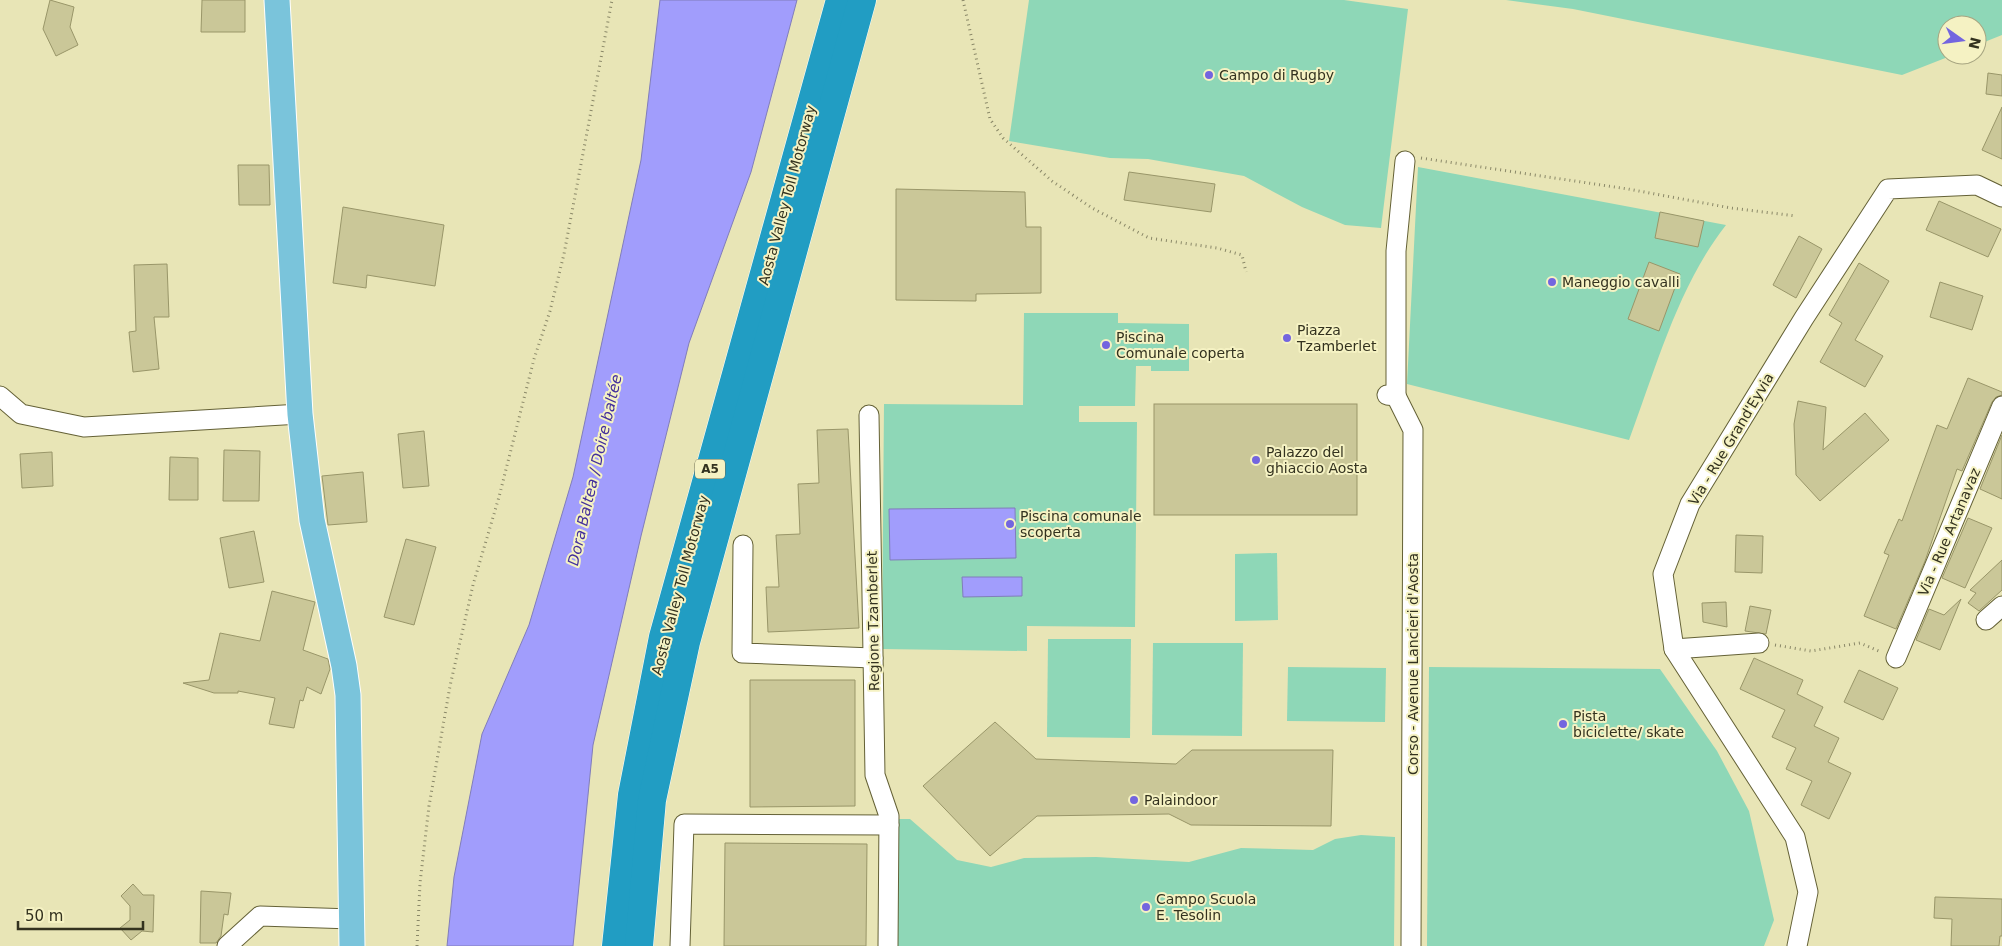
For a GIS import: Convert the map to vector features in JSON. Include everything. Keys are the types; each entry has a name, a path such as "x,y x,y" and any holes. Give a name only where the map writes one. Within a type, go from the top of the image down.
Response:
{"highway":[{"name":"Aosta Valley Toll Motorway","path":"616,946 632,794 663,637 840,0"},
{"name":"Aosta Valley Toll Motorway","path":"638,946 652,800 686,642 862,0"}],"main road":[{"path":"277,0 300,414 312,520 344,666 348,695 352,946"}],"street":[{"name":"Corso - Avenue Lancieri d'Aosta","path":"1405,161 1396,251 1391,396 1413,430 1412,946"},
{"name":"Via - Rue Grand'Eyvia","path":"1796,946 1808,892 1795,837 1674,648 1663,574 1690,504 1804,318 1888,189 1977,185 2002,197"},
{"path":"0,396 21,414 84,427 300,414"},
{"name":"Via - Rue Artanavaz","path":"1896,658 2002,406"},
{"name":"Regione Tzamberlet","path":"869,415 875,775 889,816 888,946"},
{"path":"743,545 742,653 873,658"},
{"path":"1986,620 2002,606"},
{"path":"1674,648 1760,643"},
{"path":"680,946 684,824 889,825"},
{"path":"227,946 260,916 352,919"}],"path":[{"path":"417,946 420,883 428,816 450,686 473,585 499,497 534,359 550,311 564,254 576,201 612,0"},
{"path":"963,0 990,119 1003,138 1052,181 1092,208 1148,238 1217,248 1242,255 1246,272"},
{"path":"1405,161 1417,158 1628,189 1731,208 1796,216"},
{"path":"1760,643 1811,651 1860,643 1896,658"}],"green space":[{"name":"Campo di Rugby","path":"1029,0 1344,0 1408,9 1381,228 1345,225 1302,207 1244,176 1148,159 1110,158 1009,141"},
{"path":"1506,0 2002,0 2002,35 1987,41 1987,15 1937,15 1937,61 1902,75 1573,9"},
{"name":"Maneggio cavalli","path":"1418,167 1726,225 1694,274 1681,301 1629,440 1407,384"},
{"name":"Piscina comunale scoperta","path":"1024,313 1118,313 1118,323 1189,324 1189,371 1151,371 1151,366 1136,366 1135,406 1079,406 1079,422 1137,422 1135,627 1027,626 1027,651 882,649 884,404 1023,405"},
{"path":"1277,553 1278,620 1235,621 1235,554"},
{"path":"1048,639 1131,639 1130,738 1047,737"},
{"path":"1153,643 1243,643 1242,736 1152,735"},
{"path":"1288,667 1386,668 1385,722 1287,721"},
{"path":"1429,667 1660,669 1717,751 1749,811 1774,920 1764,946 1427,946"},
{"name":"Campo Scuola E. Tesolin","path":"898,819 910,819 957,860 991,867 1024,858 1096,857 1189,862 1241,848 1313,850 1335,839 1361,835 1395,837 1394,946 898,946"}],"water":[{"name":"Dora Baltea / Doire baltée","path":"660,0 797,0 751,172 689,343 641,536 593,745 573,946 447,946 454,877 482,734 529,625 573,477 641,160"},
{"path":"1015,508 1016,558 890,560 889,509"},
{"path":"962,577 1022,577 1022,596 963,597"}],"building":[{"path":"50,0 74,7 70,27 78,45 56,56 43,29"},
{"path":"202,0 245,0 245,32 201,32"},
{"path":"1988,73 2002,75 2002,96 1986,94"},
{"path":"2002,107 2002,159 1982,150"},
{"path":"238,165 269,165 270,205 239,205"},
{"path":"1129,172 1215,184 1211,212 1124,200"},
{"path":"896,189 1025,192 1026,227 1041,227 1041,293 976,294 976,301 896,300"},
{"path":"1939,201 2001,229 1988,257 1926,230"},
{"path":"343,207 444,225 435,286 367,275 366,288 333,283"},
{"path":"1660,212 1704,221 1698,247 1655,238"},
{"path":"1799,236 1822,249 1796,298 1773,285"},
{"path":"1649,262 1680,274 1659,331 1628,319"},
{"path":"1859,263 1889,281 1855,340 1883,356 1865,387 1820,362 1842,323 1829,315"},
{"path":"167,264 169,317 154,317 159,369 133,372 129,332 136,331 134,265"},
{"path":"1940,282 1983,296 1972,330 1930,317"},
{"path":"1968,378 2002,392 2002,395 1996,397 1992,402 1962,471 1957,469 1925,561 1896,629 1864,616 1889,555 1884,553 1899,519 1902,521 1937,425 1947,429"},
{"path":"1798,401 1826,407 1823,450 1865,413 1889,440 1820,501 1796,475 1794,424"},
{"name":"Palazzo del ghiaccio Aosta","path":"1154,404 1357,404 1357,515 1154,515"},
{"path":"848,429 859,628 768,632 766,587 779,587 776,535 800,534 798,484 819,483 817,430"},
{"path":"424,431 429,486 403,488 398,434"},
{"path":"2002,435 2002,499 1980,489"},
{"path":"224,450 260,451 259,501 223,501"},
{"path":"52,452 53,486 22,488 20,454"},
{"path":"170,457 198,458 198,500 169,500"},
{"path":"363,472 367,522 328,525 322,476"},
{"path":"1968,518 1992,528 1965,588 1942,578"},
{"path":"254,531 264,582 229,588 220,538"},
{"path":"1736,535 1763,536 1762,573 1735,572"},
{"path":"406,539 436,547 414,625 384,617"},
{"path":"2002,560 2002,590 1979,611 1968,603 1976,593 1970,590"},
{"path":"272,591 315,602 303,650 328,659 330,669 321,694 307,687 303,701 300,700 294,728 269,724 275,698 238,691 238,693 214,693 183,683 209,680 220,633 260,641"},
{"path":"1961,599 1940,650 1916,640 1929,609 1944,615"},
{"path":"1726,602 1727,627 1703,622 1702,603"},
{"path":"1750,606 1771,610 1766,634 1745,631"},
{"path":"1754,658 1803,680 1797,694 1823,707 1814,726 1839,738 1828,762 1851,773 1829,819 1801,805 1812,781 1786,769 1796,748 1772,737 1785,710 1740,689"},
{"path":"1859,670 1898,688 1883,720 1844,702"},
{"path":"750,680 855,680 855,806 750,807"},
{"name":"Palaindoor","path":"995,722 1036,759 1176,764 1192,750 1333,750 1331,826 1191,825 1169,814 1037,816 990,856 923,786"},
{"path":"725,843 867,844 866,946 724,946"},
{"path":"133,884 143,895 154,895 153,932 142,931 131,940 120,928 130,920 130,906 121,896"},
{"path":"201,891 231,893 228,915 224,914 221,936 216,943 200,943"},
{"path":"1935,897 2002,899 2002,936 2000,936 1999,946 1951,946 1952,919 1934,918"}],"place":[{"name":"Campo di Rugby","path":"1209,75"},
{"name":"Maneggio cavalli","path":"1552,282"},
{"name":"Piazza Tzamberlet","path":"1287,338"},
{"name":"Piscina Comunale coperta","path":"1106,345"},
{"name":"Palazzo del ghiaccio Aosta","path":"1256,460"},
{"name":"Piscina comunale scoperta","path":"1010,524"},
{"name":"Pista biciclette/ skate","path":"1563,724"},
{"name":"Palaindoor","path":"1134,800"},
{"name":"Campo Scuola E. Tesolin","path":"1146,907"}]}
